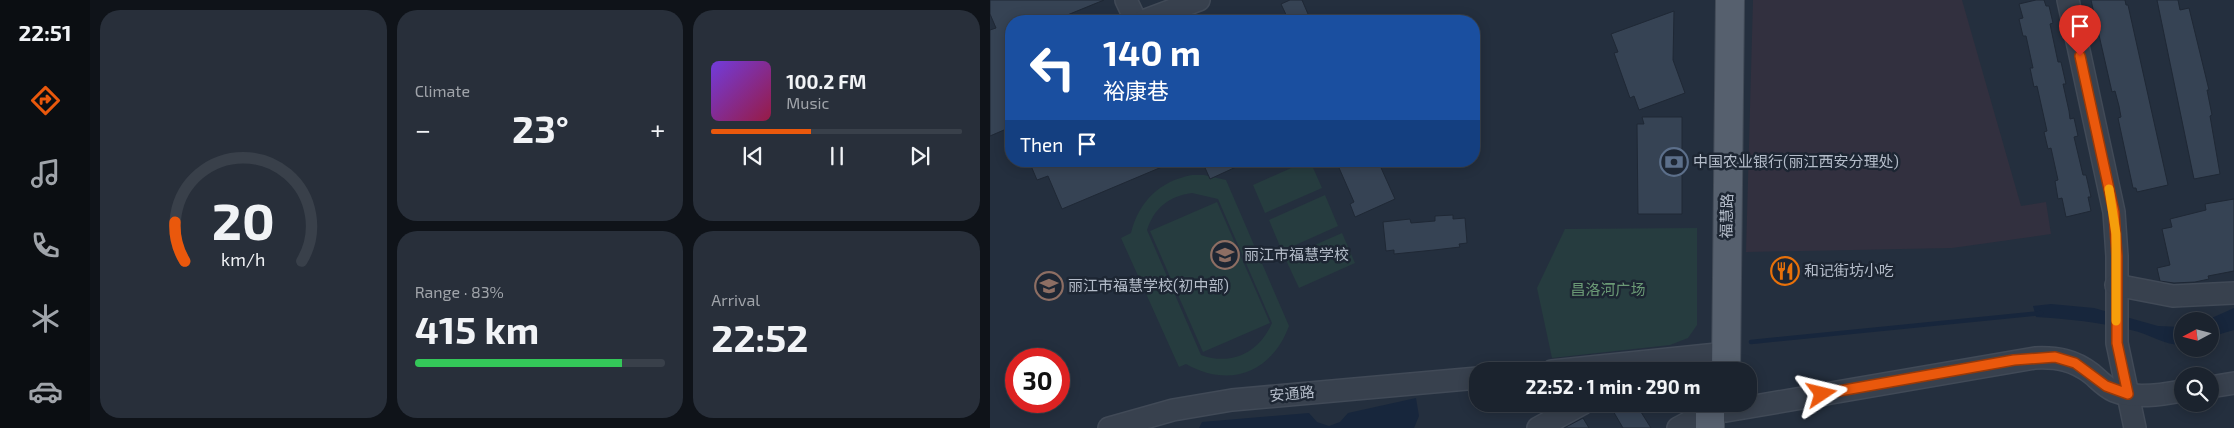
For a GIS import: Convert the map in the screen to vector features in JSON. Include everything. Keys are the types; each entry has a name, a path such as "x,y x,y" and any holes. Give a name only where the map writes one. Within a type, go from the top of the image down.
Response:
{"main road":[{"name":"福慧路","path":"1714,0 1718,362"},
{"name":"福慧路","path":"1718,362 1730,0"}],"street":[{"path":"1126,0 1133,15"},
{"path":"1158,15 1199,0"},
{"path":"2068,0 2114,212 2117,343 2135,428"},
{"path":"2116,291 2173,296 2234,293"},
{"path":"1678,428 1718,414 2014,360 2042,357 2055,357 2075,363 2106,386 2128,394 2152,395 2174,392"},
{"name":"安通路","path":"1108,428 1167,420 1232,400 1469,379"},
{"path":"2219,386 2234,383"},
{"path":"1538,428 1567,412"}],"shaded area":[{"path":"1753,0 1962,0 2021,206 2046,202 2051,234 1952,248 1746,252"}],"green space":[{"path":"1294,167 1313,167 1322,188 1265,213 1253,185"},
{"path":"1192,175 1204,175 1226,180 1289,326 1272,355 1261,365 1248,372 1218,375 1186,364 1179,367 1121,238 1131,233 1139,211 1152,194 1170,182","holes":["1192,193 1218,199 1272,323 1260,342 1252,349 1233,358 1223,359 1201,355 1147,230 1158,209 1176,197"]},
{"path":"1325,195 1338,226 1282,251 1269,220"},
{"path":"1217,202 1270,323 1203,352 1150,231"},
{"name":"昌洛河广场","path":"1697,228 1697,325 1688,338 1670,345 1552,358 1537,288 1565,229"},
{"path":"1342,233 1355,263 1299,288 1285,258"}],"water":[{"path":"2051,304 2094,308 2158,326 2174,327 2174,345 2138,332 2108,325 2036,317 2033,306"},
{"path":"2234,308 2234,330 2219,334 2219,315"},
{"path":"1416,398 1419,416 1414,428 1199,428 1202,422 1309,413 1317,422 1329,426 1340,422 1348,413"}],"building":[{"path":"990,0 1104,0 1067,15 1005,15 1005,130 990,136 990,30 996,28 990,14"},
{"path":"1290,0 1302,0 1308,15 1286,15 1281,4"},
{"path":"2044,0 2046,6 2049,6 2053,23 2050,24 2058,62 2061,62 2066,84 2063,84 2070,119 2074,118 2078,136 2074,137 2083,175 2086,175 2091,197 2088,197 2091,211 2066,217 2062,198 2058,199 2055,181 2058,180 2051,148 2048,149 2044,132 2047,131 2037,86 2034,87 2030,68 2033,68 2026,36 2023,36 2019,19 2023,18 2019,4"},
{"path":"2091,0 2125,0 2126,5 2128,5 2168,185 2137,192 2136,188 2133,188 2118,118 2121,117 2119,106 2115,91 2112,92"},
{"path":"2157,0 2178,0 2180,10 2189,8 2209,90 2207,90 2212,115 2210,116 2220,174 2194,179"},
{"path":"1674,11 1673,60 1685,93 1639,110 1634,96 1630,98 1614,53 1618,52 1611,34"},
{"path":"1642,117 1682,117 1682,214 1638,214 1637,124 1644,124"},
{"path":"1032,167 1162,167 1062,209 1048,176 1037,180"},
{"path":"1205,167 1236,167 1210,179"},
{"path":"1339,167 1381,167 1395,199 1355,217 1350,204 1354,202"},
{"path":"2234,199 2234,271 2208,276 2209,279 2195,282 2174,283 2160,281 2157,268 2170,265 2162,229 2172,227 2170,219 2206,210 2205,204"},
{"path":"1453,215 1453,219 1465,218 1467,243 1459,244 1460,247 1394,254 1394,250 1386,251 1383,222 1410,219 1411,223 1435,221 1435,216"},
{"path":"1614,412 1641,412 1651,428 1623,428"},
{"path":"1583,418 1589,428 1564,428"}],"waterway":[{"path":"1751,342 2041,313"}],"slow traffic":[{"path":"2109,189 2116,234 2116,321"}],"place":[{"name":"中国农业银行(丽江西安分理处)","path":"1674,162"},
{"name":"丽江市福慧学校","path":"1225,255"},
{"name":"和记街坊小吃","path":"1785,271"},
{"name":"丽江市福慧学校(初中部)","path":"1049,286"}],"route":[{"path":"1822,394 2014,360 2055,357 2075,363 2106,386 2120,393 2128,394 2117,343 2117,256 2114,212 2080,56"}]}
